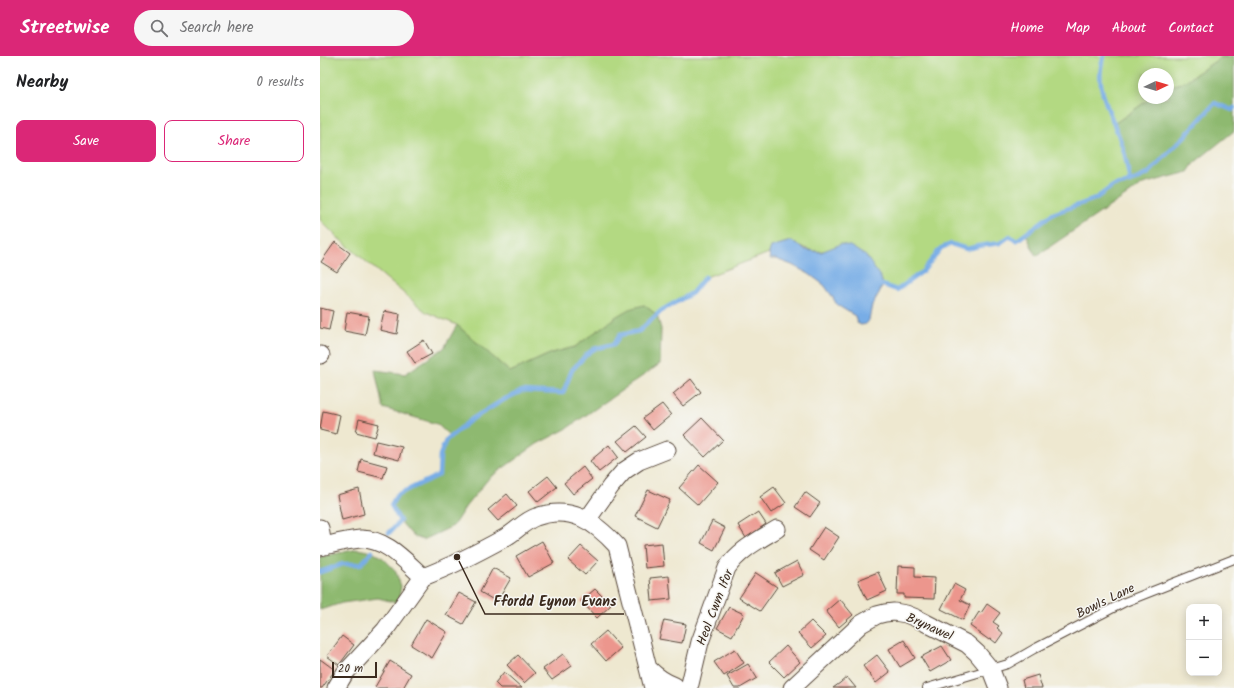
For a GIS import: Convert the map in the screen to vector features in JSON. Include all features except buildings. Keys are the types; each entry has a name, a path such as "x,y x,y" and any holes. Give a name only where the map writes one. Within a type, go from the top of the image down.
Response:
{"street":[{"path":"587,520 624,470 639,460 667,450"},
{"path":"336,688 345,672 385,630 423,577 451,566 507,536 536,517 562,512 587,520 603,531 617,546 653,688"},
{"path":"320,528 321,547 361,539 378,542 398,554 423,577"},
{"name":"Heol Cwm Ifor","path":"649,669 657,678 666,683 684,686 727,568 735,558 746,549 777,529"},
{"name":"Brynawel","path":"792,688 862,624 876,615 894,612 906,614 916,618 967,644 977,653 991,670 998,688"}],"lane":[{"name":"Bowls Lane","path":"927,688 1008,664 1125,602 1234,559"}],"green space":[{"path":"320,56 1234,56 1220,58 1184,82 1174,85 1174,68 1138,68 1138,104 1142,104 1114,124 1124,152 1130,182 1114,185 1095,199 1052,214 1016,241 1010,236 1000,243 967,249 951,244 941,248 923,271 897,290 883,285 881,278 841,244 827,250 815,251 804,248 791,241 771,247 769,253 706,277 692,293 657,315 644,305 617,316 575,347 552,353 510,372 457,325 426,312 337,237 320,220"},
{"path":"1234,56 1234,131 1194,163 1188,172 1143,184 1036,256 1026,234 1052,214 1095,199 1114,185 1130,182 1124,152 1114,124 1142,104 1174,104 1174,85 1184,82 1220,58"},
{"path":"644,305 657,315 661,329 660,364 566,429 537,444 489,478 466,506 453,526 423,540 413,536 400,521 391,505 397,495 439,475 442,449 446,440 450,436 437,424 383,408 375,370 405,374 444,348 457,325 510,372 552,353 575,347 617,316 629,309"},
{"path":"358,549 372,552 383,558 395,570 401,586 398,603 378,598 342,603 320,610 320,557"}],"water":[{"path":"791,241 806,250 821,252 841,244 850,246 866,256 881,278 883,285 872,305 869,320 866,324 861,325 857,323 855,316 837,305 824,285 809,274 792,265 776,259 770,259 769,253 771,247"}],"waterway":[{"path":"1104,56 1101,68 1103,92 1124,152 1130,182"},
{"path":"883,285 897,290 923,271 941,248 951,244 967,249 1000,243 1010,236 1016,241 1052,214 1095,199 1114,185 1130,182 1149,173 1215,103 1232,110 1234,108"},
{"path":"389,533 400,521 391,505 397,495 439,475 440,455 446,440 472,419 505,399 522,391 563,393 572,370 587,354 594,349 614,344 620,335 639,331 662,310 692,293 705,277"},
{"path":"320,572 343,564 361,564 372,552"}],"place":[{"name":"Ffordd Eynon Evans","path":"457,557"}]}
